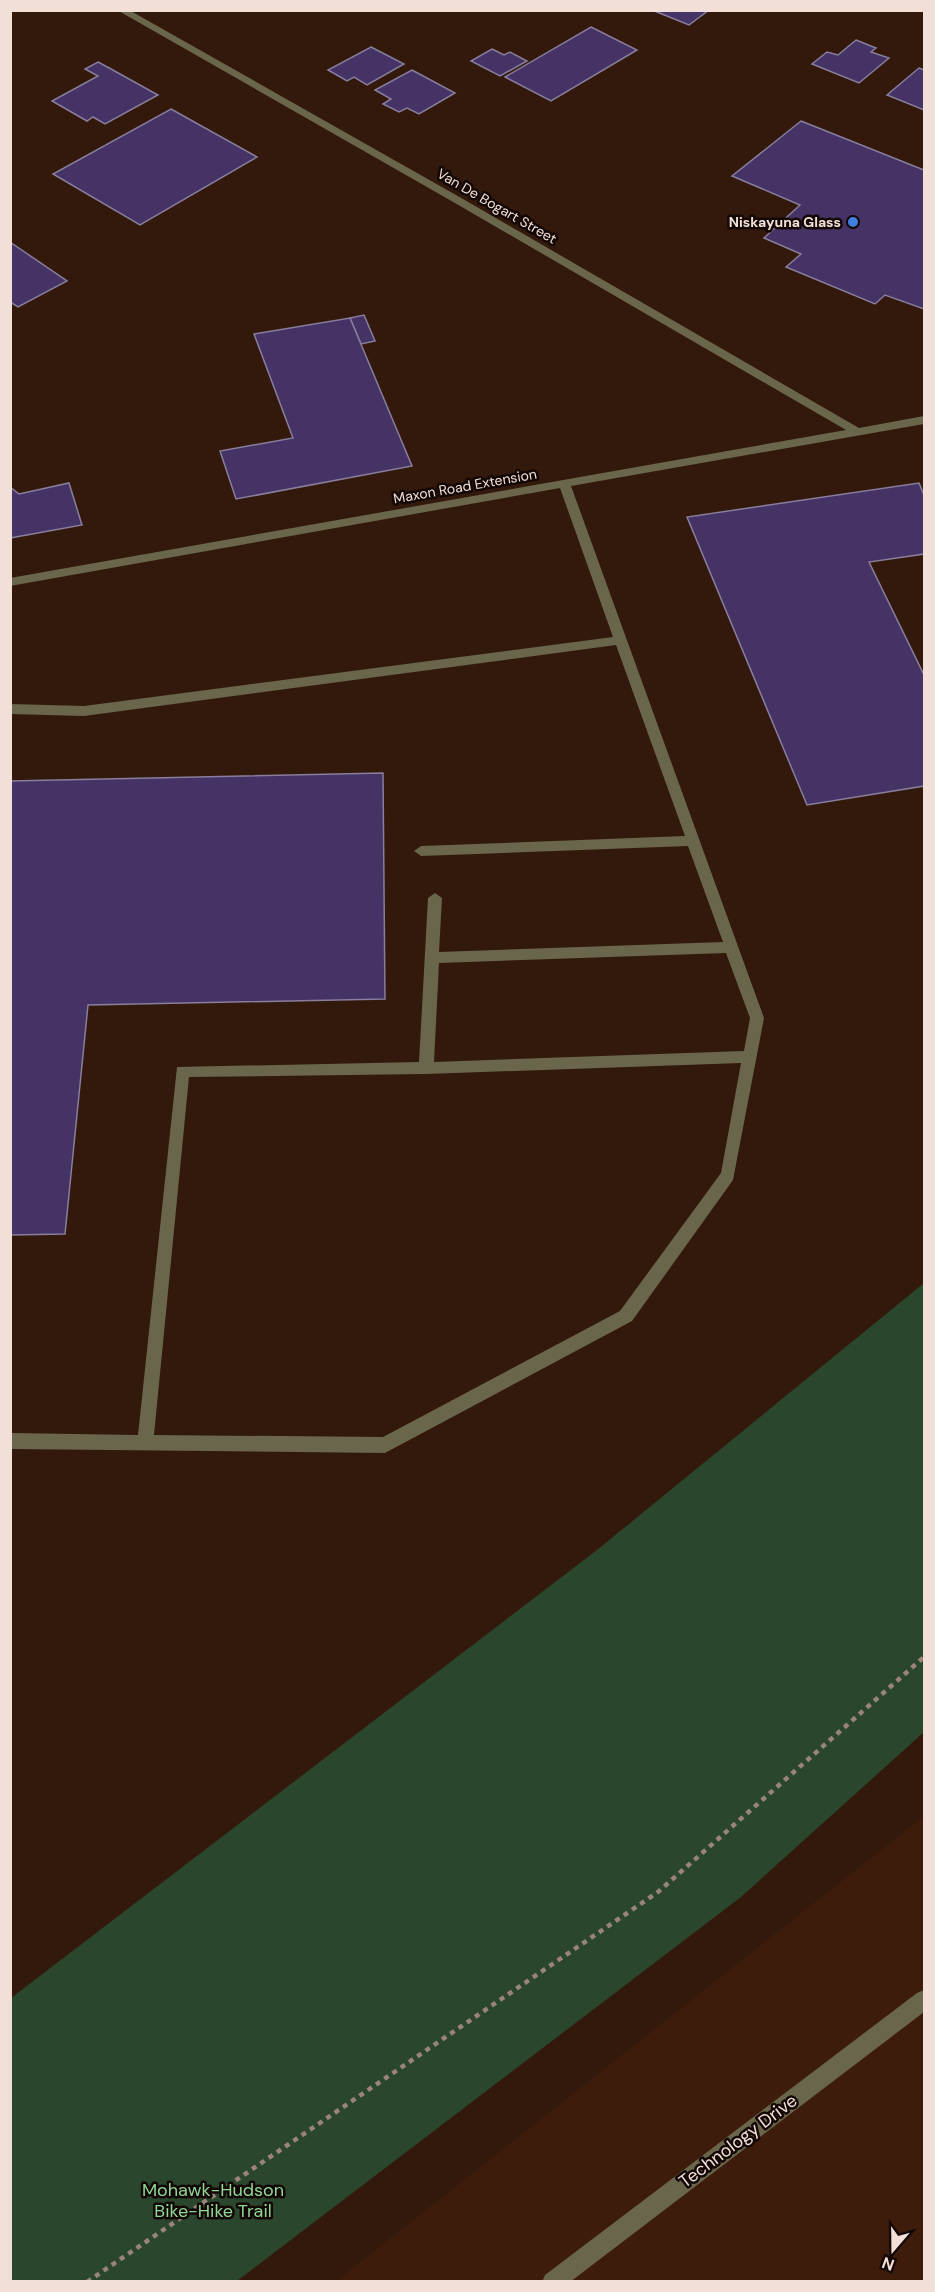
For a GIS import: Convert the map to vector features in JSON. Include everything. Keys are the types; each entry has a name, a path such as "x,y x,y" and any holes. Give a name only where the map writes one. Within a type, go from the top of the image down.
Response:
{"street":[{"name":"Van De Bogart Street","path":"121,10 459,201 856,431"},
{"name":"Maxon Road Extension","path":"10,582 924,420"},
{"path":"10,1441 385,1445 626,1316 728,1175 758,1018 564,483"},
{"path":"10,709 84,711 621,640"},
{"path":"420,851 694,841"},
{"path":"426,1068 435,898"},
{"path":"433,958 732,947"},
{"path":"145,1442 182,1071 426,1068 750,1057"},
{"name":"Technology Drive","path":"552,2282 924,2000"}],"path":[{"path":"87,2282 658,1892 924,1657"}],"shaded area":[{"path":"924,1816 924,2281 336,2281"}],"green space":[{"name":"Mohawk-Hudson Bike-Hike Trail","path":"924,1283 924,1732 741,1897 237,2281 11,2281 11,1998 597,1550"}],"building":[{"path":"652,10 709,10 689,25"},
{"path":"591,27 637,50 551,101 505,77"},
{"path":"856,40 876,48 871,52 889,58 859,83 812,64 827,52 838,55"},
{"path":"371,47 404,64 367,85 354,77 347,81 328,70"},
{"path":"492,49 504,55 510,52 527,61 500,76 471,61"},
{"path":"98,62 158,95 105,124 93,117 87,121 52,101 98,76 85,69"},
{"path":"919,68 924,70 924,110 887,95"},
{"path":"412,70 455,93 419,114 407,108 399,112 383,104 391,99 375,90"},
{"path":"171,109 257,157 140,225 53,174"},
{"name":"Niskayuna Glass","path":"801,121 924,170 924,309 885,295 875,304 786,267 801,254 764,238 800,205 732,176"},
{"path":"10,242 67,281 18,307 10,302"},
{"path":"364,315 375,341 361,344 350,318"},
{"path":"350,318 412,466 236,499 220,451 293,438 254,334"},
{"path":"69,483 82,525 10,538 10,487 19,494"},
{"path":"919,483 924,495 924,554 869,562 924,675 924,786 807,805 687,517"},
{"path":"383,773 385,999 88,1005 65,1234 10,1235 10,781"}],"place":[{"name":"Niskayuna Glass","path":"853,222"}]}
